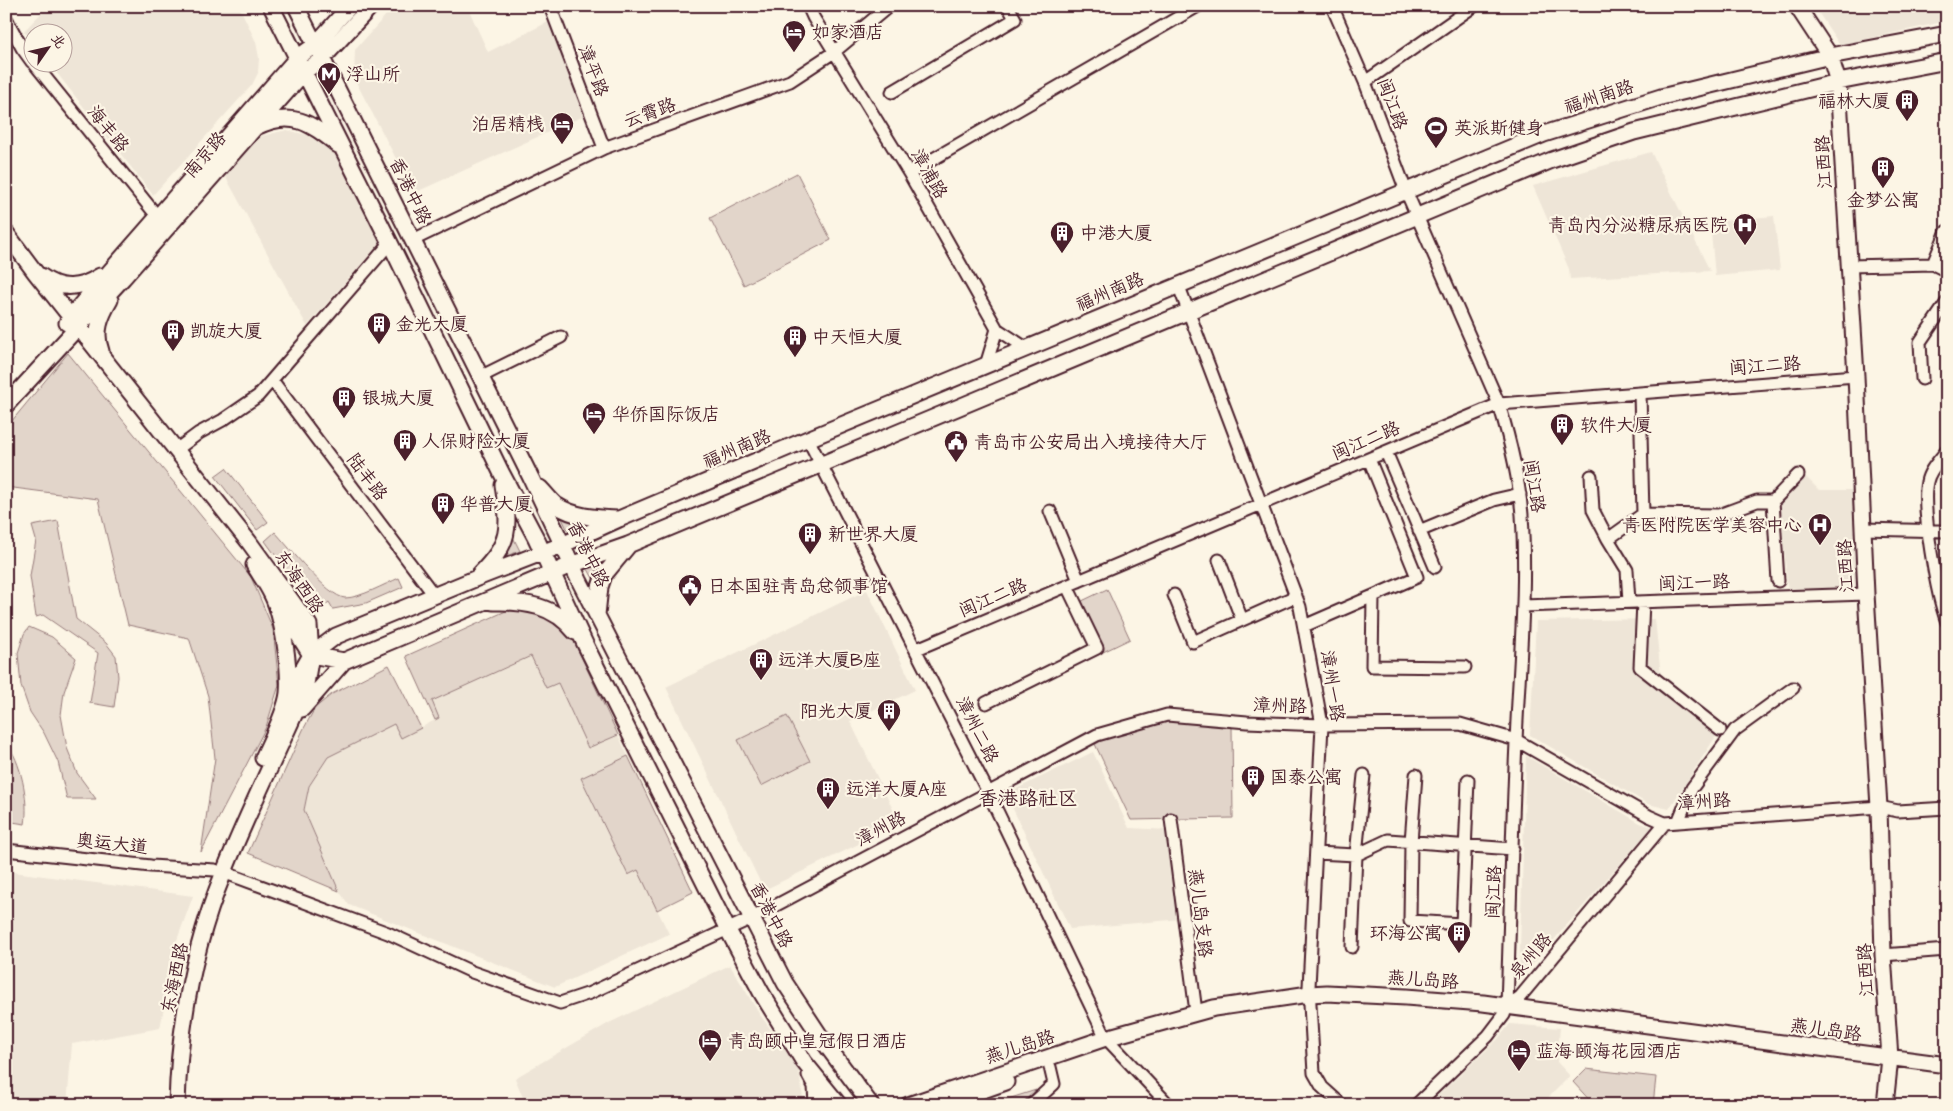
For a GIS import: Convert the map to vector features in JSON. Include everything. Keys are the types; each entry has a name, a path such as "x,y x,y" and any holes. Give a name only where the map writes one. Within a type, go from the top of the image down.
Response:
{"main road":[{"path":"271,6 390,243 586,646 728,930 761,992 804,1062 816,1086 817,1105"},
{"name":"香港中路","path":"296,6 414,240 531,478 571,565 785,984 824,1042 871,1105"},
{"name":"南京路","path":"318,52 350,6"},
{"name":"南京路","path":"117,273 157,216 301,65 371,6"},
{"name":"江西路","path":"1796,6 1830,56 1838,82 1879,807 1883,955 1890,1062 1886,1105"},
{"name":"福州南路","path":"311,655 336,636 562,545 619,519 1178,284 1544,134 1623,108 1830,56 1947,34"},
{"path":"290,724 344,661 571,565 628,545 1552,160 1634,132 1838,82 1947,61"},
{"name":"南京路","path":"72,325 117,273 252,129 301,65"},
{"path":"252,129 270,121 295,120 306,122 342,148"},
{"name":"东海西路","path":"6,233 72,325 241,546 273,595 286,652 288,694 278,726 191,944 175,1014 168,1105"},
{"name":"东海西路","path":"6,250 104,360 249,542 309,625 311,655 306,684 290,724 219,871 199,948 185,1015 177,1105"},
{"path":"35,272 53,283 76,287 117,273"},
{"path":"104,360 97,336 98,326 117,273"},
{"path":"6,392 72,325"},
{"path":"6,405 72,325"},
{"path":"477,578 504,544 508,529 508,514 501,472"},
{"path":"531,478 556,505 588,518 619,519"},
{"path":"597,615 600,587 604,575 628,545"},
{"path":"273,595 311,655 344,661"},
{"path":"486,602 519,602 533,604 546,609 567,622 586,646"},
{"path":"309,625 336,636"},
{"path":"288,694 311,655"},
{"name":"燕儿岛路","path":"908,1105 1110,1042 1196,1012 1309,998 1406,996 1890,1062 1947,1074"},
{"name":"燕儿岛路","path":"943,1104 1050,1067 1110,1042 1217,1016 1309,998"},
{"path":"804,1062 839,1105"},
{"name":"燕儿岛路","path":"1890,1062 1947,1065"}],"street":[{"name":"漳平路","path":"550,6 604,148"},
{"name":"漳浦路","path":"808,6 834,52 909,173 997,329"},
{"name":"云霄路","path":"414,240 604,148 790,82 834,52 889,6"},
{"path":"892,92 1015,19 1008,6"},
{"path":"909,173 1198,6"},
{"name":"闽江路","path":"1332,6 1406,191 1498,404 1506,429 1520,494 1523,606 1505,1010"},
{"path":"1364,82 1474,6"},
{"name":"海丰路","path":"6,18 22,48"},
{"name":"海丰路","path":"41,72 157,216"},
{"path":"1933,264 1947,231"},
{"path":"176,450 198,433 223,420 258,396 390,243"},
{"path":"1849,266 1933,264 1947,271"},
{"name":"漳州一路","path":"1178,284 1296,596 1304,626 1322,725 1309,998 1314,1073 1322,1087 1342,1105"},
{"path":"1922,379 1920,342 1947,302"},
{"path":"986,365 997,329 1026,348"},
{"path":"480,377 561,337"},
{"name":"闽江二路","path":"917,649 1498,404 1856,376"},
{"name":"陆丰路","path":"272,380 434,595"},
{"path":"1640,393 1643,514"},
{"name":"漳州二路","path":"808,439 917,649 1110,1042 1169,1105"},
{"path":"1947,450 1929,474 1926,483 1929,532 1936,579 1947,622"},
{"path":"1386,452 1435,567"},
{"path":"1304,626 1417,577 1369,459"},
{"path":"1608,538 1643,514 1719,516 1757,501 1773,501 1798,475"},
{"path":"1591,476 1593,510 1627,570 1629,602"},
{"path":"1419,531 1494,500 1520,494"},
{"path":"1773,501 1778,581"},
{"path":"1050,511 1079,581"},
{"path":"1863,528 1929,532 1947,531"},
{"path":"1219,560 1242,620"},
{"path":"986,703 1097,648 1067,586"},
{"name":"闽江一路","path":"1523,606 1866,594"},
{"path":"1174,595 1193,642 1296,596"},
{"path":"1373,596 1372,666 1464,667"},
{"path":"1643,602 1640,667 1720,730"},
{"path":"1678,822 1692,788 1735,730 1793,688"},
{"name":"漳州路","path":"728,930 1097,735 1167,715 1247,722 1322,725 1460,724 1516,740 1649,816 1665,823 1879,807 1898,811 1947,808"},
{"path":"1352,947 1356,855 1364,775"},
{"path":"1416,775 1411,842 1410,921 1462,924 1468,780"},
{"name":"燕儿岛支路","path":"1171,819 1196,1012"},
{"name":"泉州路","path":"1416,1105 1488,1036 1505,1010 1520,997 1665,823"},
{"path":"1316,853 1356,855 1388,840 1513,849"},
{"name":"奥运大道","path":"6,850 152,866 219,871 388,933 472,972 560,1004 590,993 728,930"},
{"path":"1883,955 1947,950"},
{"path":"1030,1105 1054,1084 1050,1067"}],"shaded area":[{"path":"48,6 239,6 256,42 259,58 258,73 252,85 153,195 56,72 72,72 72,22 33,22"},
{"path":"394,6 467,6 488,52 550,21 586,115 414,193 354,78 355,50"},
{"path":"1814,6 1947,6 1947,21 1840,45"},
{"path":"287,130 307,135 336,154 381,241 307,326 223,172 253,138"},
{"path":"1651,152 1710,271 1570,279 1569,269 1533,186"},
{"path":"797,173 831,240 744,285 710,218"},
{"name":"青岛内分泌糖尿病医院","path":"1774,216 1780,270 1715,276 1710,222"},
{"path":"68,353 251,577 273,629 279,685 266,727 201,852 215,758 208,696 189,638 128,625 98,499 6,487 6,459 11,422"},
{"path":"226,468 268,522 257,530 215,476"},
{"name":"青医附院医学美容中心","path":"1805,476 1819,490 1854,490 1860,590 1788,593 1780,502"},
{"path":"560,514 586,523 568,531"},
{"path":"58,521 76,619 106,643 116,656 118,677 114,707 90,703 98,653 43,615 36,617 30,576 36,540 32,526"},
{"path":"509,529 520,551 492,561"},
{"path":"275,532 319,580 338,595 345,598 358,596 399,578 403,587 366,603 333,609 329,602 325,605 320,600 310,602 265,541"},
{"path":"609,561 597,586 588,569"},
{"path":"1107,589 1130,639 1101,653 1078,603"},
{"path":"867,590 915,690 850,721 900,824 764,890 666,687"},
{"path":"517,606 540,612 570,633 618,735 588,748 558,683 546,688 531,656 432,701 439,718 435,720 406,656"},
{"path":"1655,619 1662,686 1720,730 1669,809 1648,804 1530,735 1536,621"},
{"path":"29,627 52,637 76,658 64,692 61,715 67,748 77,773 96,799 67,799 58,762 44,733 30,712 21,686 18,653 24,634"},
{"path":"532,656 546,688 558,683 588,748 618,735 628,756 581,778 628,875 638,870 669,934 555,987 349,905 339,891 304,810 309,786 328,757 394,724 401,738 439,718 432,701"},
{"path":"389,665 421,728 401,738 394,724 328,757 309,786 304,810 339,891 248,853 303,730 315,708 332,694"},
{"path":"787,716 810,761 761,786 738,740"},
{"path":"1168,720 1232,726 1233,818 1131,820 1094,742"},
{"path":"6,743 16,760 23,781 26,804 25,824 6,821"},
{"path":"1093,752 1129,828 1169,830 1182,919 1070,929 1006,794"},
{"path":"628,756 693,892 657,910 638,870 628,875 581,778"},
{"path":"1526,756 1640,823 1652,827 1519,980"},
{"path":"6,871 193,896 177,940 160,1028 72,1044 67,1105 6,1105"},
{"path":"730,965 760,1015 798,1065 804,1105 526,1105 515,1078 609,1023"},
{"name":"蓝海·颐海花园酒店","path":"1510,1024 1560,1028 1557,1062 1570,1076 1541,1105 1428,1105 1497,1040"},
{"path":"1586,1069 1656,1077 1653,1105 1594,1105 1573,1082"},
{"path":"1036,1090 1020,1105 989,1105"}],"place":[{"name":"如家酒店","path":"794,53"},
{"name":"浮山所","path":"329,95"},
{"name":"福林大厦","path":"1907,122"},
{"name":"泊居精栈","path":"562,145"},
{"name":"英派斯健身","path":"1436,149"},
{"name":"金梦公寓","path":"1883,189"},
{"name":"青岛内分泌糖尿病医院","path":"1745,246"},
{"name":"中港大厦","path":"1062,254"},
{"name":"金光大厦","path":"379,345"},
{"name":"凯旋大厦","path":"173,352"},
{"name":"中天恒大厦","path":"795,358"},
{"name":"银城大厦","path":"344,419"},
{"name":"华侨国际饭店","path":"594,435"},
{"name":"软件大厦","path":"1562,446"},
{"name":"人保财险大厦","path":"405,462"},
{"name":"青岛市公安局出入境接待大厅","path":"956,463"},
{"name":"华普大厦","path":"443,525"},
{"name":"青医附院医学美容中心","path":"1820,546"},
{"name":"新世界大厦","path":"810,555"},
{"name":"日本国驻青岛总领事馆","path":"690,607"},
{"name":"远洋大厦B座","path":"761,681"},
{"name":"阳光大厦","path":"889,732"},
{"name":"国泰公寓","path":"1253,798"},
{"name":"远洋大厦A座","path":"828,810"},
{"name":"环海公寓","path":"1459,954"},
{"name":"青岛颐中皇冠假日酒店","path":"710,1062"},
{"name":"蓝海·颐海花园酒店","path":"1519,1072"}],"district":[{"name":"香港路社区","path":"1028,799"}]}
